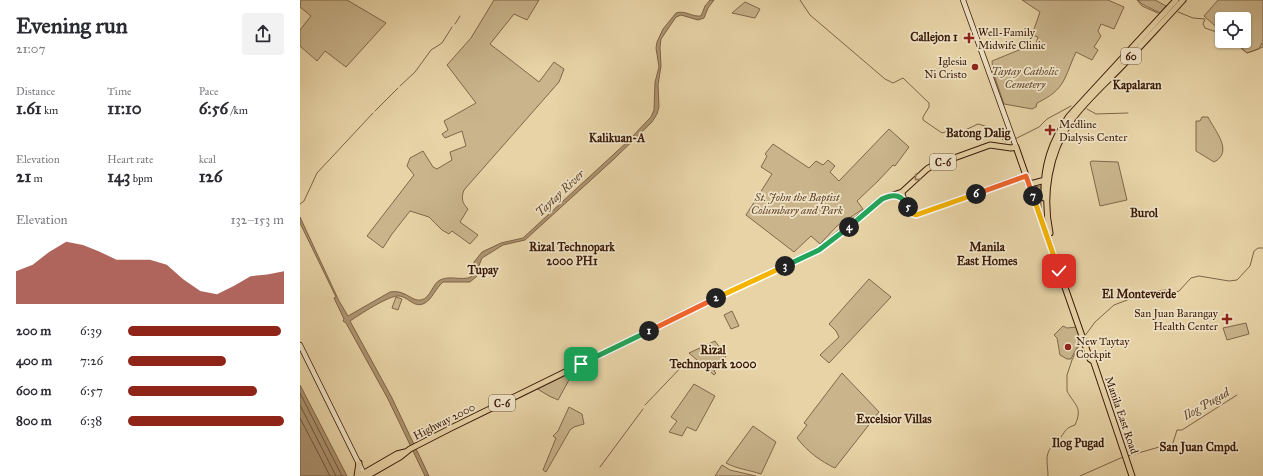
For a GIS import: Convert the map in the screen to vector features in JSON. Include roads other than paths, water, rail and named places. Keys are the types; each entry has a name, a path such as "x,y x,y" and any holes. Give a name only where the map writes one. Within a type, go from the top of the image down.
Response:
{"main road":[{"path":"963,0 1028,183 1054,246 1074,309"},
{"name":"60","path":"1162,19 1176,0"},
{"name":"60","path":"1048,230 1045,203 1046,165 1057,135 1069,116 1162,19 1183,0"},
{"name":"C-6","path":"902,192 932,166 990,145 1011,148 1016,146"},
{"path":"902,192 903,199 913,214 916,215 1026,176"},
{"path":"1028,183 1046,180"},
{"name":"Highway 2000","path":"367,473 400,457 410,449 724,294 819,250 882,199 902,192"},
{"path":"893,196 903,199"},
{"path":"1048,230 1059,271 1074,309"},
{"name":"Manila East Road","path":"1074,309 1090,359 1093,361 1132,476"},
{"path":"300,345 359,463 367,473"},
{"path":"358,476 359,463"},
{"name":"C-6","path":"358,476 367,473"}],"water":[{"path":"710,0 714,0 708,8 704,18 698,20 681,15 676,17 661,39 661,66 658,85 659,107 652,122 614,159 525,240 503,245 482,258 477,276 470,282 443,282 425,303 418,305 403,297 394,297 374,306 350,321 392,398 429,476 425,476 388,399 346,323 343,321 344,319 334,298 336,297 300,223 300,217 339,301 348,316 390,292 400,292 414,299 421,300 427,297 440,280 448,278 471,277 474,271 474,262 482,252 501,243 523,238 627,142 651,117 654,110 655,82 659,67 656,48 663,29 676,13 682,12 695,16 701,16 705,6"},
{"path":"300,385 347,476 300,476"}],"waterway":[{"path":"800,0 810,15 885,79 893,83 903,78 929,103 929,107 923,117 923,120 942,133 948,131 961,132 978,124 985,126 1006,142 1012,140"},
{"path":"1137,0 1142,6 1158,13"},
{"path":"1178,12 1193,18 1205,19 1203,24 1205,28 1215,32"},
{"path":"455,24 460,16"},
{"path":"400,86 415,72 431,50 442,43 452,27"},
{"path":"1241,48 1247,53 1259,49 1262,43"},
{"path":"375,111 398,88"},
{"path":"1015,139 1039,127 1047,119 1071,106"},
{"path":"1087,109 1096,114 1128,113"},
{"path":"300,204 304,201 317,173 373,113"},
{"name":"Ilog Pugad","path":"1084,337 1095,322 1114,305 1143,294 1166,290 1173,293 1179,291 1191,278 1199,276 1229,281 1237,280 1250,266 1254,251 1258,248 1263,248"},
{"name":"Ilog Pugad","path":"1048,476 1047,460 1050,449 1066,430 1075,425 1077,419 1077,407 1067,391 1067,375 1081,341"},
{"path":"645,405 687,361"},
{"name":"Ilog Pugad","path":"1128,456 1166,445 1171,447 1177,430 1182,430 1237,395"},
{"path":"600,467 643,409"},
{"name":"Ilog Pugad","path":"1080,476 1123,457"}],"place":[{"name":"Well-Family Midwife Clinic","path":"969,38"},
{"name":"Iglesia Ni Cristo","path":"975,67"},
{"name":"Medline Dialysis Center","path":"1050,130"},
{"name":"San Juan Barangay Health Center","path":"1227,319"},
{"name":"New Taytay Cockpit","path":"1068,347"}],"district":[{"name":"Callejon 1","path":"934,37"},
{"name":"Kapalaran","path":"1137,85"},
{"name":"Batong Dalig","path":"978,133"},
{"name":"Kalikuan-A","path":"617,138"},
{"name":"Burol","path":"1144,213"},
{"name":"Rizal Technopark 2000 PH1","path":"572,254"},
{"name":"Manila East Homes","path":"987,254"},
{"name":"Tupay","path":"483,270"},
{"name":"El Monteverde","path":"1139,294"},
{"name":"Rizal Technopark 2000","path":"713,357"},
{"name":"Excelsior Villas","path":"894,419"},
{"name":"Ilog Pugad","path":"1078,443"},
{"name":"San Juan Cmpd.","path":"1199,447"}],"park label":[{"name":"Taytay Catholic Cemetery","path":"1025,77"},
{"name":"St. John the Baptist Columbary and Park","path":"797,203"}],"water label":[{"name":"Taytay River","path":"560,193"}]}
